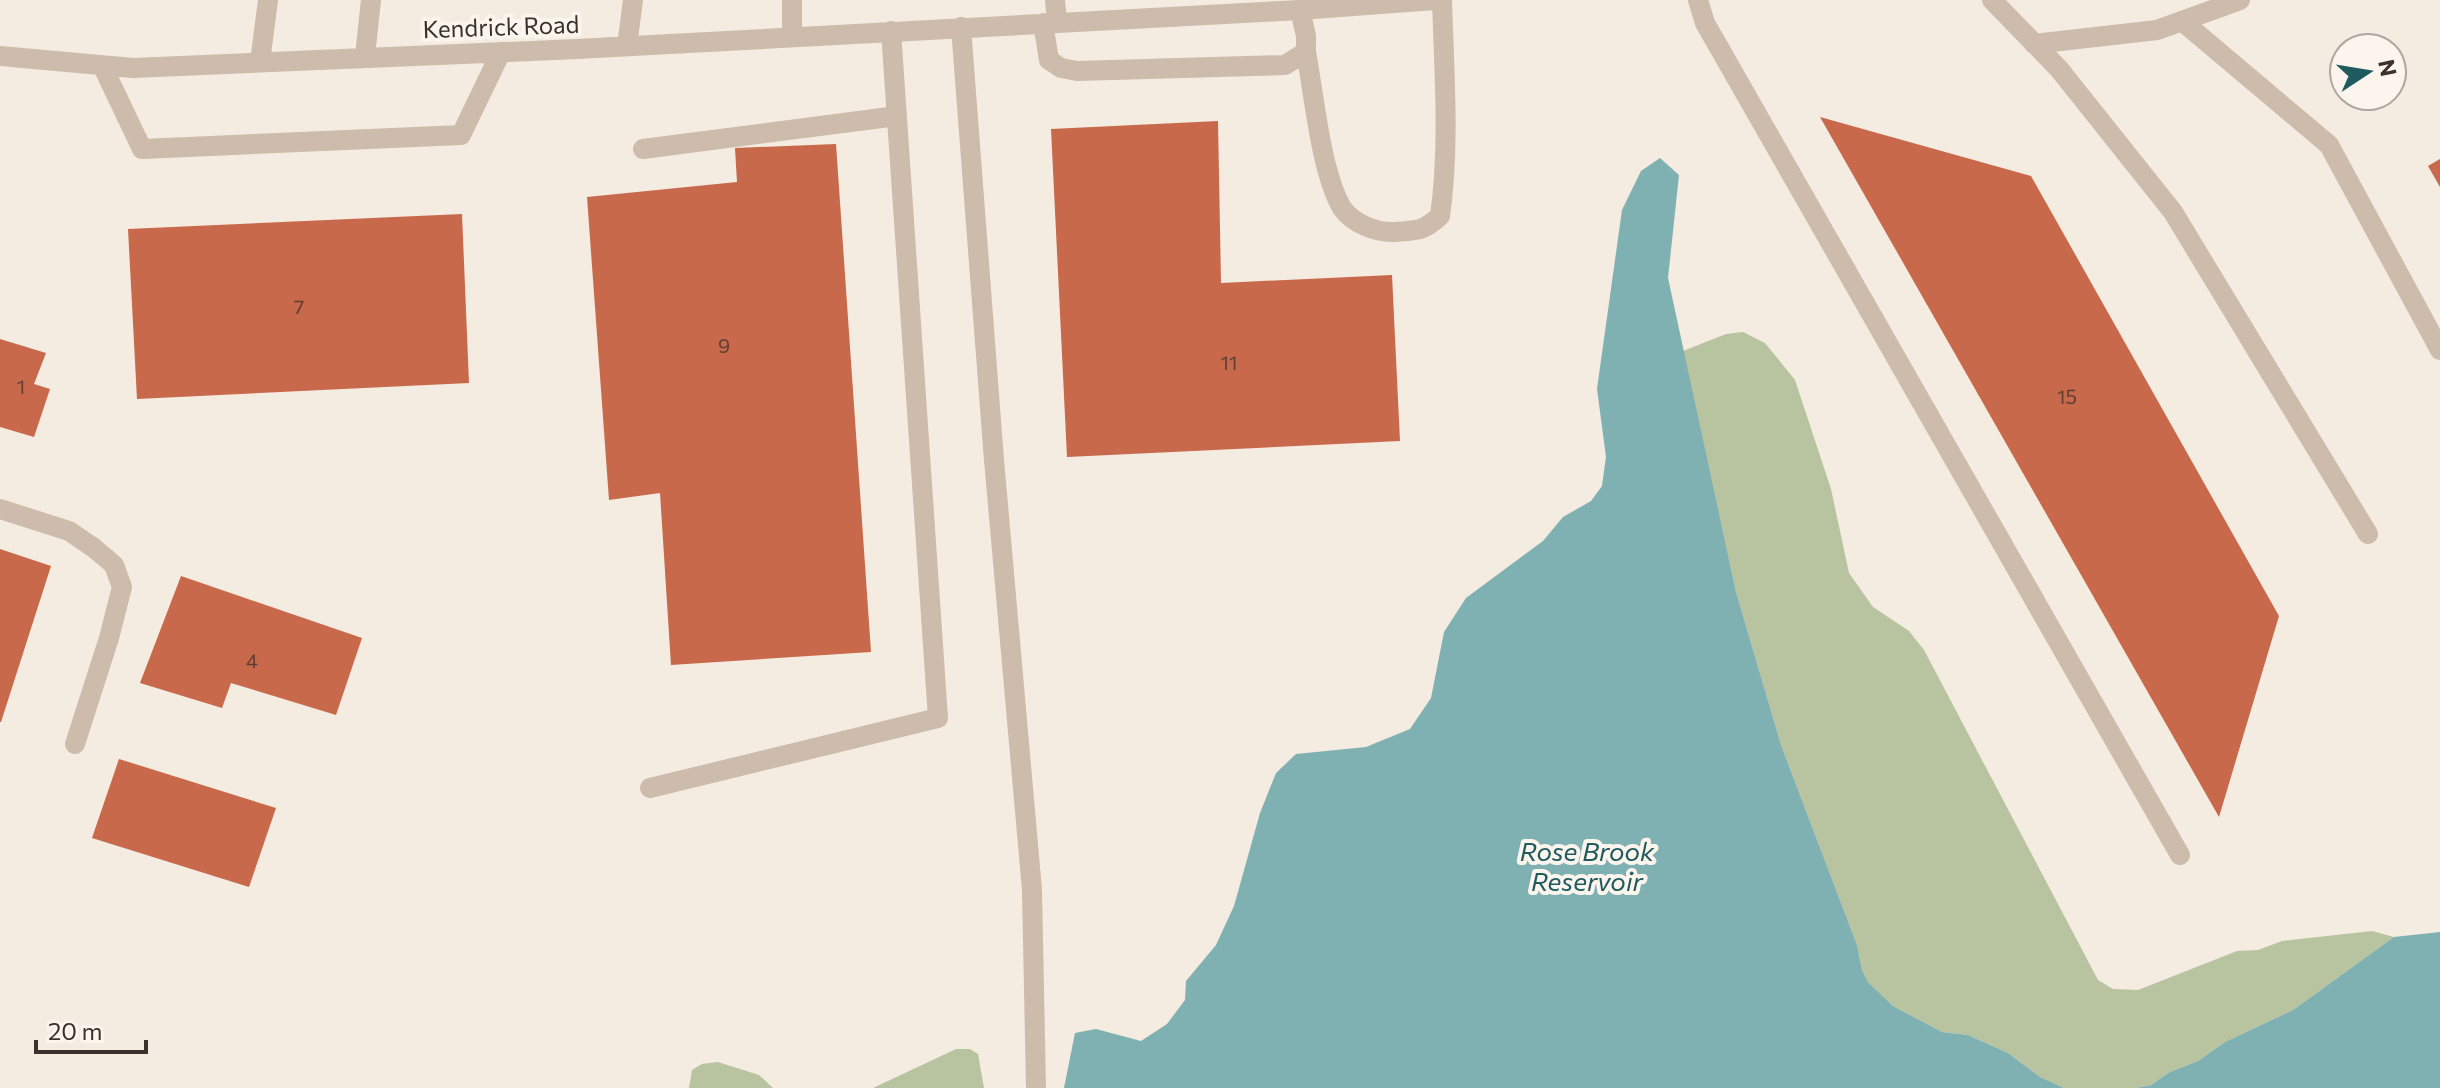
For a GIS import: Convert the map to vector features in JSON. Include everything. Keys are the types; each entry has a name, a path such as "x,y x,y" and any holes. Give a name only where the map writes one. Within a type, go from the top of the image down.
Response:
{"street":[{"path":"260,62 268,0"},
{"path":"365,56 371,0"},
{"path":"627,46 633,0"},
{"path":"792,0 792,36"},
{"path":"1055,0 1050,23 1049,60 1061,68 1077,71 1285,65 1306,52"},
{"name":"Kendrick Road","path":"0,56 133,68 627,46 1435,0"},
{"path":"1300,10 1328,175 1343,209 1360,224 1383,233 1426,228 1440,216 1445,126 1442,0"},
{"path":"1698,0 1705,23 2180,855"},
{"path":"1992,0 2059,69 2173,212 2368,534"},
{"path":"2034,44 2157,30 2240,0"},
{"path":"2182,21 2329,145 2440,350"},
{"path":"961,27 994,460 1032,890 1036,1088"},
{"path":"650,788 938,718 891,31"},
{"path":"102,65 142,149 461,135 501,52"},
{"path":"643,149 897,116"},
{"path":"0,509 69,531 114,565 122,587 75,744"}],"green space":[{"path":"1743,332 1765,343 1795,380 1831,489 1849,573 1873,607 1909,631 1924,650 2098,980 2113,989 2138,990 2237,951 2258,950 2282,941 2372,931 2394,937 2293,1010 2225,1042 2198,1061 2170,1072 2151,1085 2136,1088 2064,1088 2040,1077 2008,1053 1968,1035 1942,1032 1893,1006 1868,982 1862,970 1857,945 1781,745 1736,592 1683,351 1726,334"},
{"path":"956,1049 970,1049 978,1054 984,1088 873,1088"},
{"path":"718,1062 759,1075 773,1088 689,1088 692,1070 702,1064"}],"water":[{"name":"Rose Brook Reservoir","path":"1660,158 1679,175 1668,278 1736,592 1781,745 1857,945 1862,970 1868,982 1893,1006 1942,1032 1968,1035 2008,1053 2040,1077 2064,1088 1064,1088 1075,1033 1096,1029 1141,1041 1167,1024 1185,1000 1186,981 1216,945 1234,906 1260,813 1276,773 1296,754 1366,747 1410,729 1431,698 1444,632 1466,598 1543,541 1563,517 1591,501 1602,486 1606,457 1597,389 1622,210 1641,171"},
{"path":"2440,932 2440,1088 2136,1088 2151,1085 2170,1072 2198,1061 2225,1042 2293,1010 2394,937"}],"building":[{"path":"1820,117 2031,176 2279,616 2219,817"},
{"path":"1218,121 1221,283 1392,275 1400,441 1067,457 1051,129"},
{"path":"836,144 871,652 671,665 660,493 609,500 587,197 737,182 735,148"},
{"path":"2440,159 2440,187 2428,166"},
{"path":"462,214 469,383 137,399 128,229"},
{"path":"0,339 46,353 34,384 50,389 34,437 0,427"},
{"path":"0,549 51,566 1,722 0,722"},
{"path":"181,576 362,638 336,715 231,683 222,708 140,683"},
{"path":"119,759 276,808 249,887 92,838"}]}
